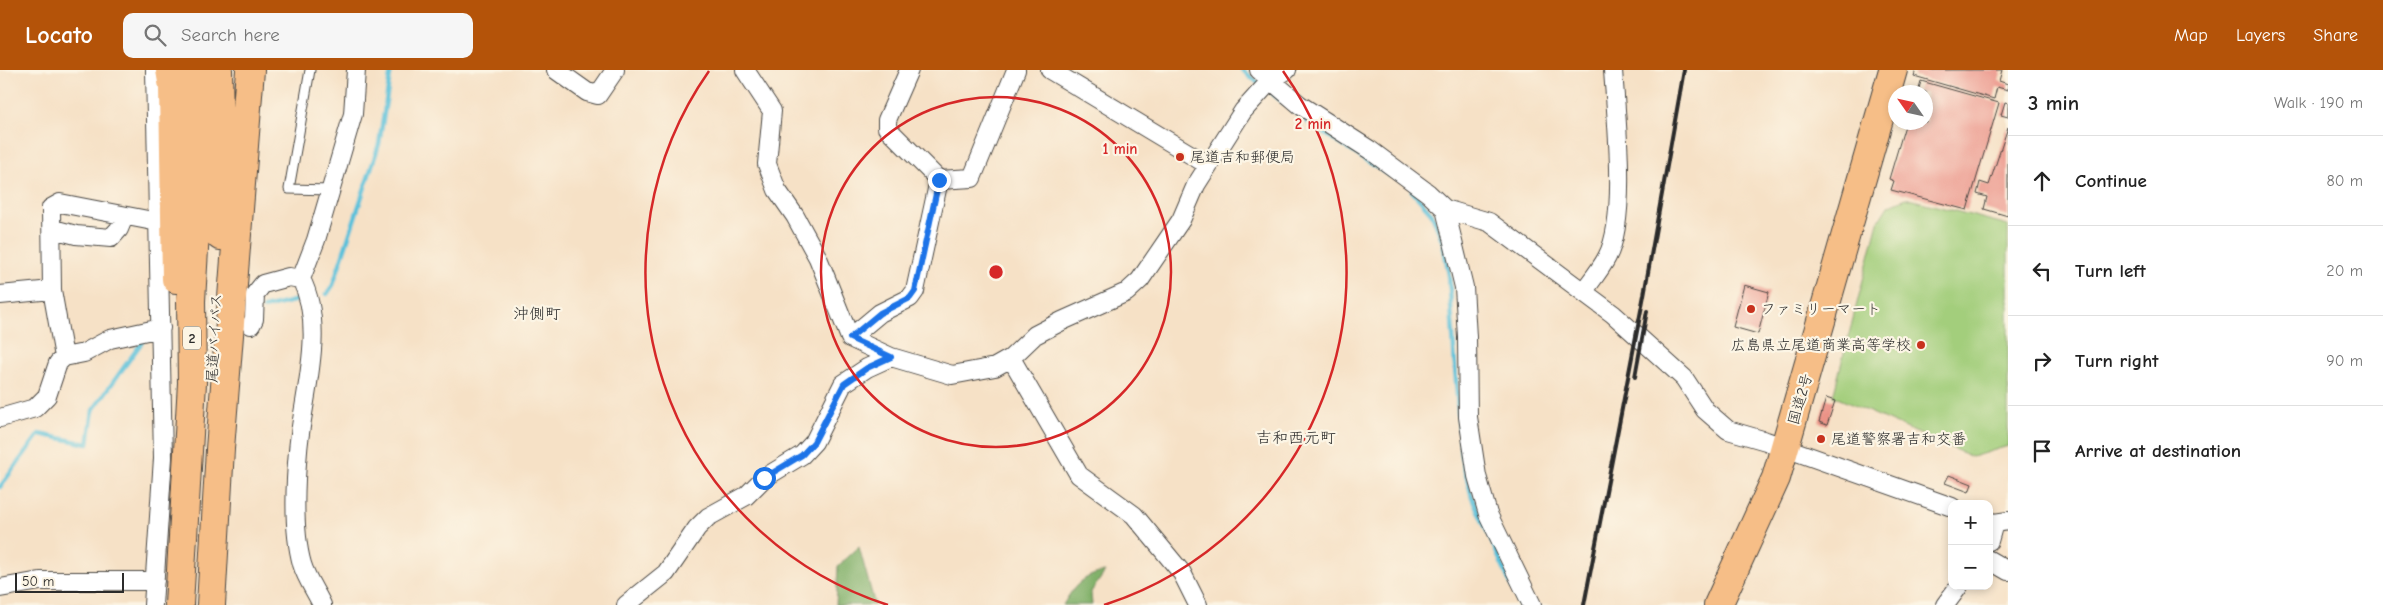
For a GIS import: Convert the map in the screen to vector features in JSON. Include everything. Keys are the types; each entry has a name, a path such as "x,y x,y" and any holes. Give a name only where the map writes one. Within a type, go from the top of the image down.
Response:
{"highway":[{"path":"170,70 173,87 182,533"},
{"name":"尾道バイパス","path":"179,605 192,383 191,301 196,215 198,70"},
{"name":"尾道バイパス","path":"200,605 221,205 218,70"},
{"path":"211,605 220,449 250,70"},
{"name":"国道2号","path":"1724,603 1764,508 1786,448 1892,70"}],"street":[{"path":"153,605 163,458 155,70"},
{"path":"322,605 302,565 298,538 296,484 298,450 313,336 309,295 301,279 353,114 356,70"},
{"path":"556,70 587,92 598,94 615,70"},
{"path":"745,70 772,111 767,164 777,190 795,216 818,258 850,338 891,357 952,375 995,367 1011,358 1035,335 1062,320 1127,292 1140,280 1181,220 1196,185 1265,75 1287,70"},
{"path":"909,70 887,120 887,128 939,180 972,178 1016,70"},
{"path":"1050,70 1208,165"},
{"path":"1583,292 1608,256 1618,217 1618,146 1613,70"},
{"path":"1265,75 1300,105 1370,150 1428,193 1445,209 1489,222 1583,292 1650,345 1684,378 1705,410 1728,430 1786,448 1948,506"},
{"path":"850,338 880,313 910,298 915,291 939,180"},
{"path":"64,357 52,290 53,229 51,208 60,203 124,217 158,222"},
{"path":"1445,209 1464,287 1468,417 1478,476 1488,514 1532,605"},
{"path":"53,229 76,235 111,238 119,229 124,217"},
{"path":"251,325 254,319 255,294 262,284 289,277 301,279"},
{"path":"0,295 52,290"},
{"path":"0,418 35,408 47,396 58,363 64,357 84,353 110,339 161,328"},
{"path":"626,605 666,573 697,528 708,518 746,496 764,478 802,455 814,442 844,384 867,368 891,357"},
{"path":"1011,358 1079,475 1134,515 1182,573 1198,605"},
{"path":"1993,562 2008,571"},
{"path":"0,588 40,581 154,581"},
{"path":"1945,605 1956,590"}],"lane":[{"path":"310,70 289,189 330,190"}],"green space":[{"path":"1906,198 2008,225 2008,446 1972,457 1833,396 1878,222 1888,206"},
{"path":"859,547 875,605 836,605 838,566"},
{"path":"1105,572 1091,592 1092,605 1063,605 1080,582"}],"building":[{"path":"1916,70 2002,70 1999,81 2008,84 2008,90 1997,87 1994,99 1914,76"},
{"path":"1921,81 1999,103 1967,210 1891,190 1894,181 1889,179 1904,130 1933,130 1933,85 1920,85"},
{"path":"2005,102 2008,103 2008,117 2001,115"},
{"path":"2008,127 2008,216 1984,209 1987,197 1977,194 1980,182 1989,185"},
{"name":"ファミリーマート","path":"1744,285 1769,292 1758,334 1733,327"},
{"path":"1826,398 1835,401 1827,425 1819,422"},
{"path":"1949,475 1972,484 1969,492 1945,483"}],"waterway":[{"path":"327,294 333,285 379,144 391,70"},
{"path":"1242,70 1261,85"},
{"path":"1267,89 1310,124 1389,175"},
{"path":"1412,191 1432,214 1443,243 1449,275 1461,456 1472,497 1520,605"},
{"path":"264,308 302,299"},
{"path":"0,487 39,434 88,444 93,410 145,338"}],"railway":[{"path":"1584,605 1644,295 1684,70"},
{"path":"1635,377 1647,311"}],"place":[{"name":"尾道吉和郵便局","path":"1180,157"},
{"name":"ファミリーマート","path":"1751,309"},
{"name":"広島県立尾道商業高等学校","path":"1921,345"},
{"name":"尾道警察署吉和交番","path":"1821,439"}],"district":[{"name":"沖側町","path":"537,314"},
{"name":"吉和西元町","path":"1296,438"}],"route":[{"path":"764,478 784,464 802,455 814,442 834,400 844,384 867,368 891,357 857,343 850,338 880,313 910,298 915,291 939,180"}]}
